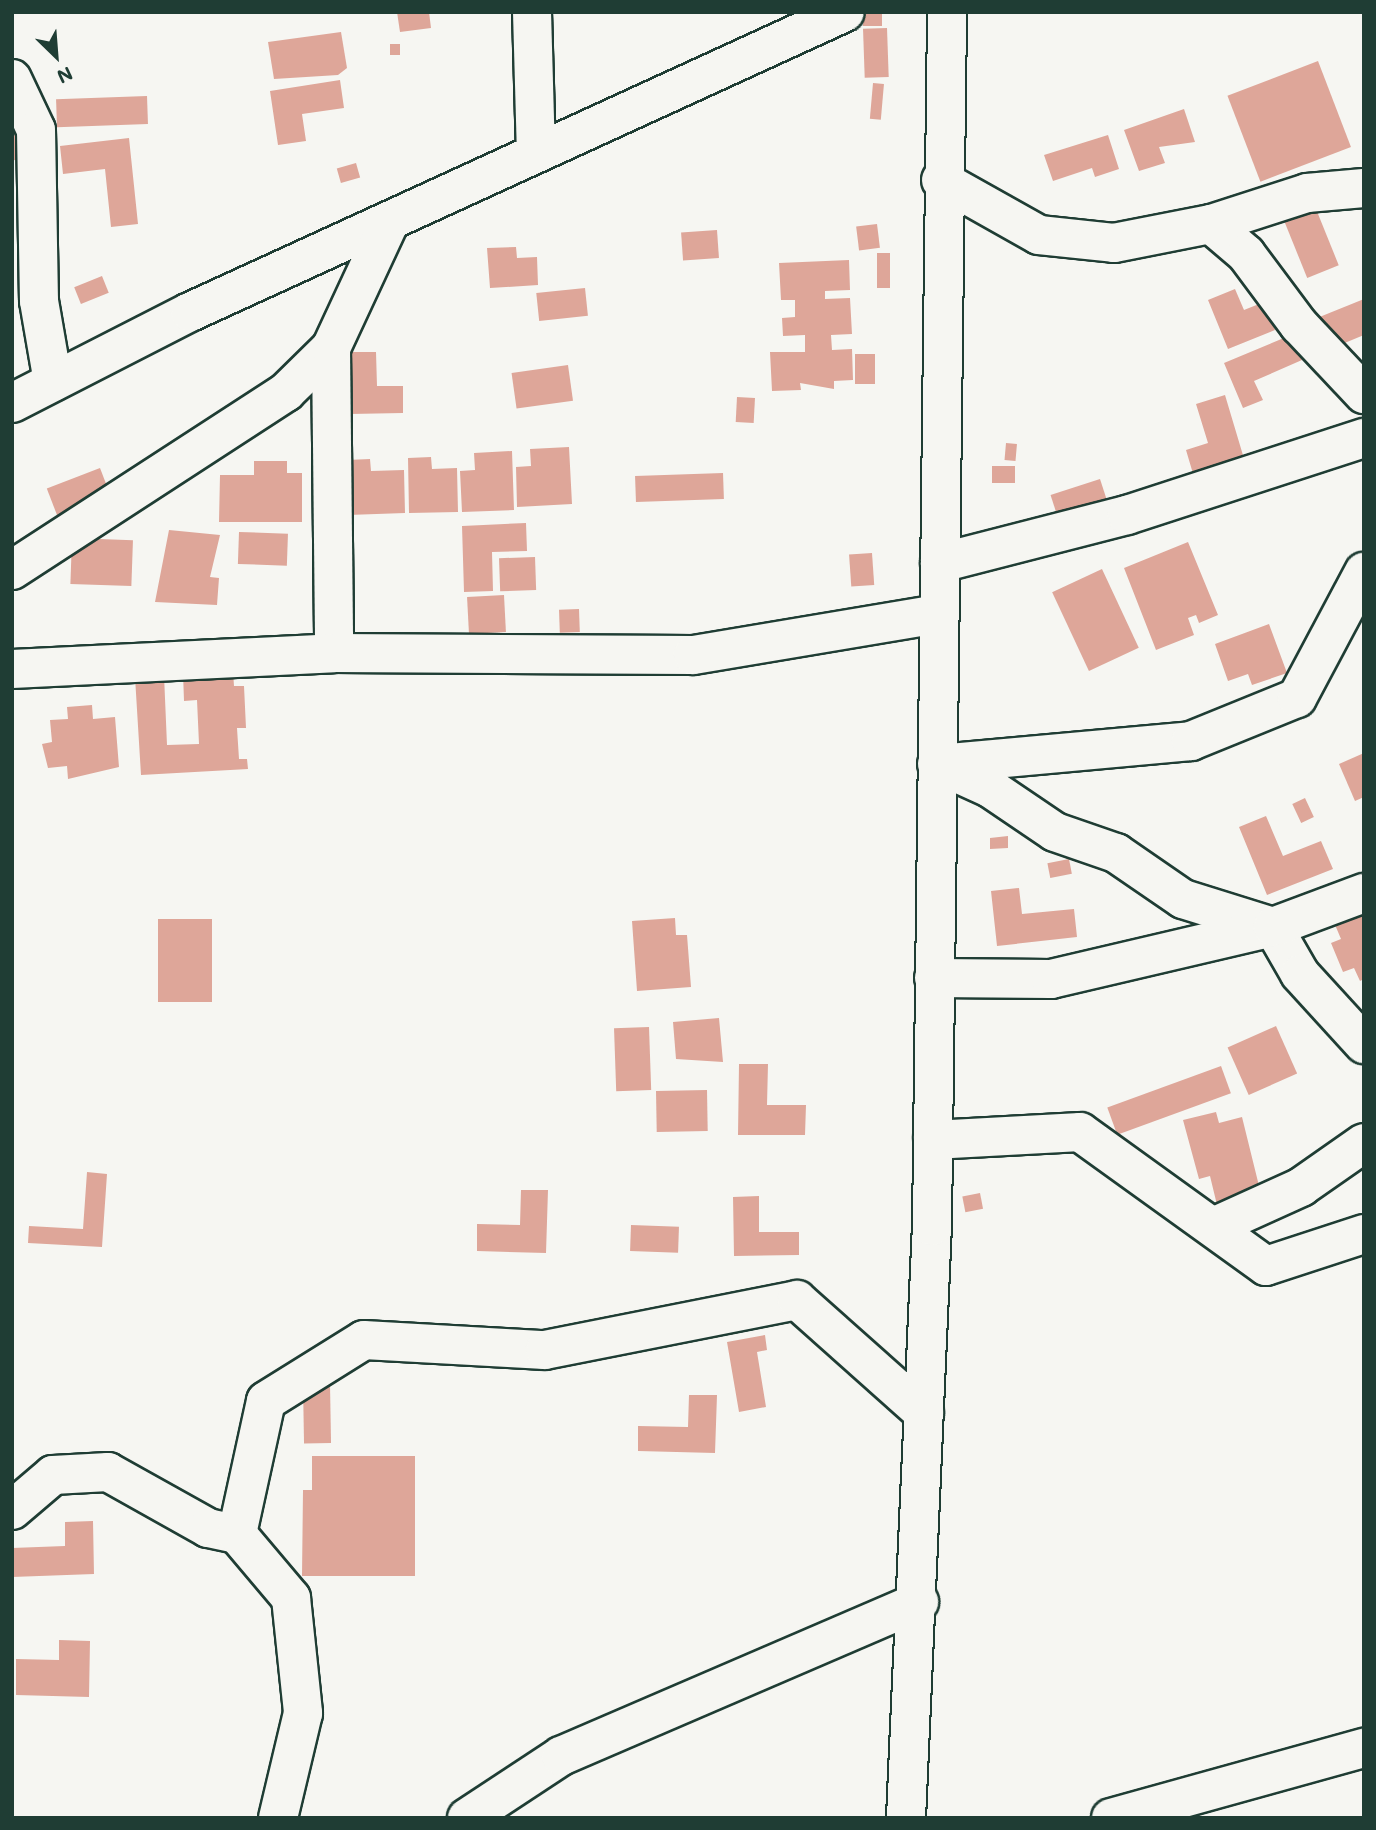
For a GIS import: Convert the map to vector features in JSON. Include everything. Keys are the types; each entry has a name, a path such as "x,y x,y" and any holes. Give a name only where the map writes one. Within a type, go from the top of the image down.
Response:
{"street":[{"path":"532,12 536,153"},
{"path":"12,403 190,312 388,225 536,153 845,12"},
{"path":"906,1818 919,1602 933,1140 940,563 941,180 947,12"},
{"path":"12,79 36,130 40,301 53,382"},
{"path":"941,180 1039,235 1114,243 1211,224 1307,193 1364,188"},
{"path":"1211,224 1247,254 1299,325 1364,394"},
{"path":"12,570 286,393 331,348 388,225"},
{"path":"331,348 334,653"},
{"path":"940,563 1127,515 1364,439"},
{"path":"937,764 1191,741 1297,698 1364,572"},
{"path":"12,669 334,653 693,654 939,614"},
{"path":"937,764 989,788 1055,832 1116,853 1183,899 1273,927 1300,974 1364,1044"},
{"path":"934,978 1051,979 1273,927 1364,893"},
{"path":"933,1140 1080,1132 1266,1266 1364,1234"},
{"path":"1213,1227 1301,1187 1364,1143"},
{"path":"237,1534 266,1401 364,1340 545,1350 797,1300 924,1413"},
{"path":"12,1510 53,1475 108,1472 208,1528 237,1534 291,1598 303,1713 278,1818"},
{"path":"467,1818 561,1756 919,1602"},
{"path":"1111,1818 1364,1748"}],"building":[{"path":"397,12 429,12 431,28 400,32"},
{"path":"863,12 882,12 882,26 863,26"},
{"path":"887,28 889,77 865,78 863,29"},
{"path":"341,32 347,68 338,75 274,79 268,42"},
{"path":"390,44 400,44 400,55 390,55"},
{"path":"1318,61 1351,147 1260,182 1227,96"},
{"path":"340,80 344,108 302,114 306,141 278,145 270,91"},
{"path":"873,83 884,84 881,120 870,119"},
{"path":"147,96 148,124 57,127 56,99"},
{"path":"1184,109 1195,142 1159,147 1165,163 1139,171 1124,130"},
{"path":"12,128 23,157 12,161"},
{"path":"1108,135 1119,169 1095,177 1092,168 1053,181 1044,155"},
{"path":"129,138 138,224 111,227 105,169 63,174 60,146"},
{"path":"356,163 360,177 341,183 337,169"},
{"path":"1314,204 1339,265 1307,278 1282,217"},
{"path":"877,224 880,248 859,250 856,227"},
{"path":"717,230 719,258 683,260 681,233"},
{"path":"516,247 517,258 537,257 538,285 490,288 487,248"},
{"path":"877,253 890,253 890,288 877,288"},
{"path":"849,260 850,290 825,291 825,299 850,298 852,334 831,335 832,350 852,349 853,380 834,381 834,389 800,383 801,390 772,391 770,352 805,352 805,335 783,336 782,318 795,317 795,300 781,300 779,263"},
{"path":"102,276 109,293 81,304 74,287"},
{"path":"585,288 588,316 539,321 536,293"},
{"path":"1235,289 1244,310 1264,302 1275,330 1228,349 1208,300"},
{"path":"1364,299 1364,335 1330,349 1317,318"},
{"path":"1291,335 1302,360 1254,381 1263,400 1243,408 1224,363"},
{"path":"349,352 376,352 377,386 403,386 403,413 350,414"},
{"path":"855,354 875,354 875,384 855,384"},
{"path":"568,365 573,401 517,409 512,373"},
{"path":"1225,395 1245,462 1194,477 1186,450 1208,443 1196,404"},
{"path":"737,397 755,398 754,423 736,422"},
{"path":"1006,443 1017,444 1015,461 1005,460"},
{"path":"569,447 572,504 517,507 516,467 531,466 530,449"},
{"path":"512,451 514,510 462,512 460,471 475,470 474,453"},
{"path":"431,457 432,469 457,468 458,512 409,513 408,458"},
{"path":"370,459 371,471 404,470 405,513 348,515 347,460"},
{"path":"254,461 287,461 287,473 302,473 302,522 219,522 220,475 254,475"},
{"path":"992,466 1015,466 1015,483 992,483"},
{"path":"100,468 111,497 58,517 47,488"},
{"path":"723,473 724,499 636,502 635,476"},
{"path":"1100,479 1110,510 1061,526 1051,495"},
{"path":"526,523 527,551 492,552 493,591 464,592 462,526"},
{"path":"169,530 220,535 210,577 219,578 217,605 155,602"},
{"path":"239,532 288,534 287,566 238,564"},
{"path":"72,538 133,540 131,586 70,584"},
{"path":"1188,542 1218,615 1199,623 1196,615 1188,618 1194,635 1156,650 1124,568"},
{"path":"872,553 874,585 851,587 849,555"},
{"path":"535,557 536,590 500,591 499,558"},
{"path":"1102,569 1139,648 1089,671 1052,592"},
{"path":"504,595 506,632 469,634 467,597"},
{"path":"579,609 580,632 560,633 559,610"},
{"path":"1269,624 1287,673 1252,685 1248,674 1228,681 1215,644"},
{"path":"233,671 234,686 244,686 246,728 237,728 239,759 247,759 248,769 141,775 135,677 164,675 167,745 199,744 197,700 184,701 183,673"},
{"path":"92,705 93,719 115,717 119,767 68,779 67,766 48,768 42,744 52,742 50,720 68,719 67,707"},
{"path":"1364,753 1364,797 1355,801 1339,764"},
{"path":"1305,798 1314,817 1301,823 1292,804"},
{"path":"1266,816 1283,856 1321,841 1333,869 1267,895 1239,827"},
{"path":"1008,836 1008,848 990,849 990,838"},
{"path":"1069,859 1072,874 1050,878 1047,863"},
{"path":"1019,888 1022,914 1074,909 1077,937 997,946 991,891"},
{"path":"1364,908 1364,979 1360,981 1354,968 1343,972 1331,943 1341,939 1333,920"},
{"path":"675,918 676,935 687,935 691,987 637,991 632,921"},
{"path":"158,919 212,919 212,1002 158,1002"},
{"path":"719,1018 723,1062 676,1059 673,1022"},
{"path":"1276,1026 1297,1074 1249,1095 1228,1048"},
{"path":"649,1027 651,1090 616,1091 614,1028"},
{"path":"739,1064 768,1064 767,1105 806,1105 805,1135 738,1135"},
{"path":"1221,1066 1231,1093 1117,1135 1107,1107"},
{"path":"707,1090 708,1131 657,1132 656,1091"},
{"path":"1216,1112 1219,1123 1242,1117 1261,1194 1217,1205 1210,1176 1199,1179 1183,1120"},
{"path":"87,1172 107,1174 102,1247 28,1243 29,1226 83,1229"},
{"path":"521,1190 548,1190 546,1253 477,1251 477,1224 520,1225"},
{"path":"980,1193 983,1209 965,1212 962,1196"},
{"path":"759,1196 759,1232 799,1232 799,1255 734,1256 733,1197"},
{"path":"631,1225 679,1227 678,1253 630,1251"},
{"path":"765,1335 767,1350 757,1352 766,1407 739,1412 727,1342"},
{"path":"303,1384 330,1384 331,1443 304,1443"},
{"path":"689,1395 717,1395 715,1453 638,1451 638,1426 688,1427"},
{"path":"312,1456 415,1456 415,1576 302,1576 303,1490 312,1490"},
{"path":"93,1521 94,1574 12,1577 12,1548 65,1546 65,1522"},
{"path":"59,1640 90,1641 89,1697 16,1695 16,1659 59,1660"}]}
